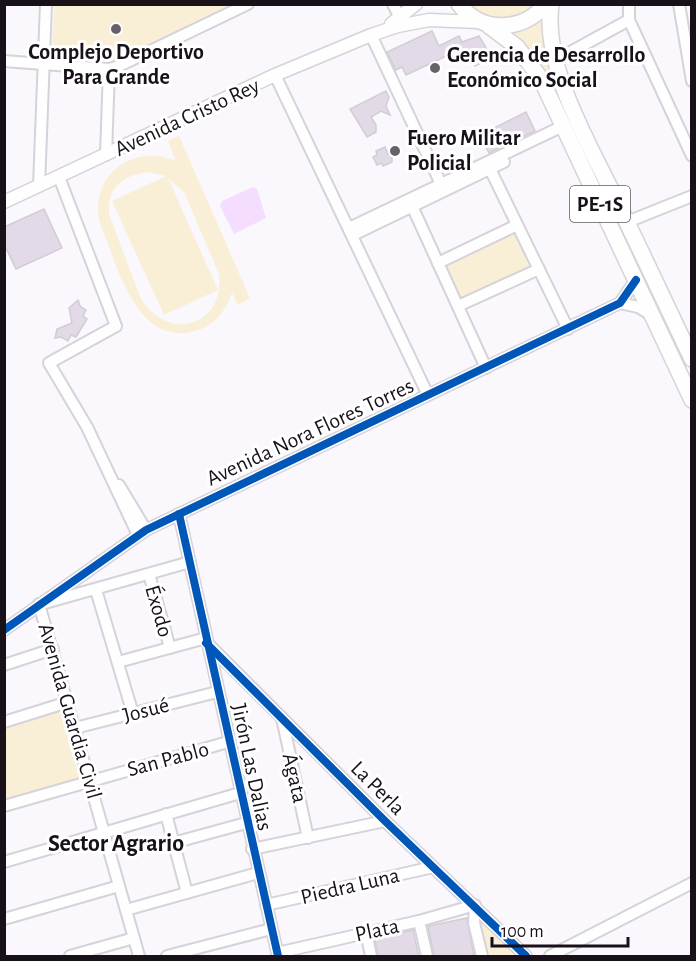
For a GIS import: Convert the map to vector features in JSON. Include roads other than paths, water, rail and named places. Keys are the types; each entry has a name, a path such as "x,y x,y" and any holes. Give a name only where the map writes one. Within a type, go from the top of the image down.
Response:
{"highway":[{"name":"PE-1S","path":"459,4 472,18 485,24 517,47 533,67 692,400"},
{"path":"485,24 506,27 523,23 546,4"},
{"name":"PE-1S","path":"551,4 551,38 556,60 578,119 692,358"},
{"path":"668,348 684,342"}],"main road":[{"name":"Avenida Cristo Rey","path":"371,35 399,18 416,4"},
{"name":"Avenida Cristo Rey","path":"4,202 275,75 371,35 398,26 429,20 485,24"}],"street":[{"path":"39,186 46,4"},
{"path":"4,61 109,69 248,4"},
{"path":"393,4 399,18"},
{"path":"628,4 629,20 692,156"},
{"path":"679,4 692,81"},
{"path":"556,60 629,20"},
{"path":"371,35 441,184"},
{"path":"106,155 109,69"},
{"path":"275,75 428,395"},
{"path":"351,231 412,206 490,169 564,128"},
{"path":"351,231 441,184 564,128"},
{"path":"490,169 568,329"},
{"path":"59,177 116,326 49,363 142,533"},
{"path":"627,222 692,196"},
{"path":"412,206 486,368"},
{"path":"438,263 517,225"},
{"path":"458,306 539,269"},
{"name":"Avenida Nora Flores Torres","path":"4,630 142,533 620,303 636,280"},
{"path":"620,303 638,307 653,317"},
{"name":"Jirón Las Dalias","path":"179,514 246,823 278,955"},
{"path":"39,604 190,562"},
{"name":"Éxodo","path":"149,574 170,648"},
{"path":"96,590 133,714"},
{"name":"Avenida Guardia Civil","path":"39,604 139,957"},
{"path":"118,662 206,640"},
{"name":"La Perla","path":"206,640 385,821 476,905 526,957"},
{"path":"4,664 53,649"},
{"name":"Josué","path":"75,728 217,692"},
{"path":"4,722 68,702"},
{"name":"Ágata","path":"282,718 308,838"},
{"name":"San Pablo","path":"4,806 228,742"},
{"path":"4,862 240,793"},
{"path":"166,814 186,893"},
{"path":"252,849 385,821"},
{"path":"174,843 246,823"},
{"name":"Piedra Luna","path":"266,905 433,867"},
{"path":"126,910 258,873"},
{"path":"550,957 692,883"},
{"path":"4,919 119,886"},
{"path":"476,905 474,923 482,957"},
{"name":"Plata","path":"278,955 476,905"},
{"path":"419,921 427,957"},
{"path":"167,957 271,928"},
{"path":"366,932 371,957"},
{"path":"76,956 134,938"}],"place":[{"name":"Complejo Deportivo Para Grande","path":"116,29"},
{"name":"Gerencia de Desarrollo Económico Social","path":"435,68"},
{"name":"Fuero Militar Policial","path":"395,151"}],"district":[{"name":"Sector Agrario","path":"116,844"}]}
